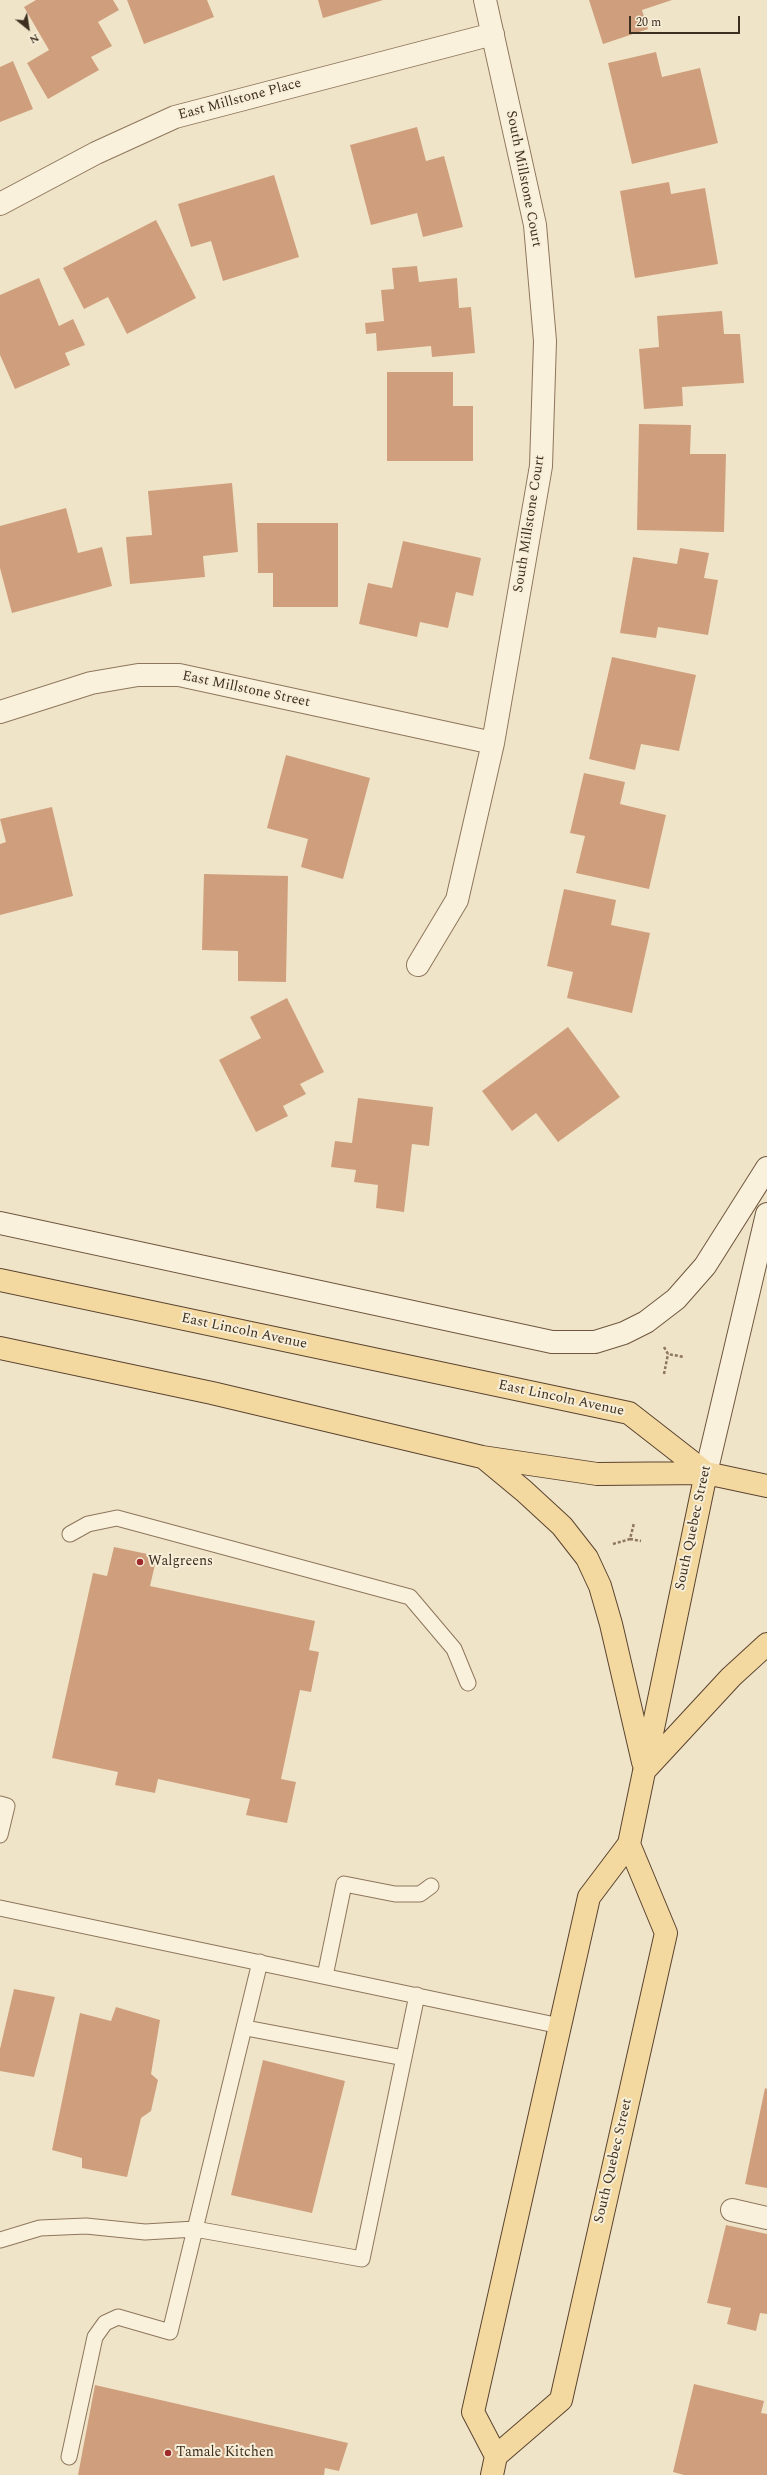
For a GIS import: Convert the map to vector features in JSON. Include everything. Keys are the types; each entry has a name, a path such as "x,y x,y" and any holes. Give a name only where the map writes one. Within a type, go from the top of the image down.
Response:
{"main road":[{"name":"East Lincoln Avenue","path":"0,1280 629,1413 706,1473"},
{"path":"0,1348 212,1394 482,1457 597,1474 706,1473 767,1486"},
{"path":"482,1457 524,1491 562,1526 587,1558 600,1586 612,1624 644,1771"},
{"name":"South Quebec Street","path":"630,1844 666,1933 561,2400 494,2466 473,2412 589,1897 630,1844 706,1473"},
{"path":"644,1771 731,1677 767,1644"}],"street":[{"name":"South Millstone Court","path":"418,965 457,900 493,743 541,466 545,341 534,225 485,0"},
{"name":"East Millstone Place","path":"0,204 96,153 175,117 493,34"},
{"name":"East Millstone Street","path":"0,712 91,683 138,675 179,675 493,743"},
{"path":"0,1223 552,1342 595,1342 624,1334 646,1322 676,1299 705,1266 767,1168"},
{"name":"South Quebec Street","path":"706,1473 767,1214"},
{"path":"732,2210 767,2218"}],"lane":[{"path":"70,1534 88,1524 118,1518 410,1597 454,1649 468,1684"},
{"path":"0,1804 7,1806 0,1835"},
{"path":"325,1976 344,1884 395,1894 420,1894 431,1886"},
{"path":"0,1908 560,2026"},
{"path":"69,2457 95,2337 104,2323 118,2317 170,2332 246,2028 260,1962"},
{"path":"0,2240 40,2228 86,2226 145,2232 195,2229 362,2259 417,1995"},
{"path":"246,2028 404,2058"}],"path":[{"path":"664,1347 668,1354 664,1374"},
{"path":"668,1354 684,1357"},
{"path":"630,1539 634,1523"},
{"path":"611,1545 630,1539 642,1541"}],"building":[{"path":"36,0 113,0 119,10 98,22 112,46 91,57 99,70 48,99 27,63 49,50 24,7"},
{"path":"127,0 207,0 214,17 144,44"},
{"path":"318,0 383,0 323,18"},
{"path":"589,0 672,0 642,10 648,29 603,44"},
{"path":"656,52 662,77 700,68 718,143 632,164 608,63"},
{"path":"13,61 33,109 0,122 0,67"},
{"path":"417,127 426,161 444,156 463,227 423,237 417,213 371,225 350,145"},
{"path":"274,175 299,257 223,281 211,241 191,247 178,204"},
{"path":"669,182 671,194 705,188 718,264 635,278 620,191"},
{"path":"156,220 196,298 127,334 108,297 84,309 63,268"},
{"path":"417,266 419,282 457,278 459,308 471,307 475,353 432,357 431,346 377,351 376,333 366,334 365,323 384,321 381,290 394,289 392,268"},
{"path":"39,278 59,326 73,319 85,345 65,353 70,365 15,389 0,355 0,295"},
{"path":"722,311 724,334 740,334 744,383 682,387 683,406 644,409 639,349 659,347 657,316"},
{"path":"387,372 453,372 453,406 473,406 473,461 387,461"},
{"path":"639,424 691,425 690,454 726,454 724,532 637,530"},
{"path":"232,483 238,552 203,556 205,577 130,584 126,537 152,535 148,491"},
{"path":"66,508 78,553 102,547 112,586 12,613 0,568 0,526"},
{"path":"257,523 338,523 338,607 273,607 273,573 258,573"},
{"path":"403,541 481,558 473,596 456,592 448,628 420,622 417,637 359,624 368,583 392,588"},
{"path":"680,548 709,553 704,578 718,580 708,635 658,627 656,638 620,633 633,557 677,564"},
{"path":"612,657 696,675 679,751 641,744 635,770 589,759"},
{"path":"286,755 370,778 343,879 301,867 308,839 267,828"},
{"path":"584,773 625,782 620,804 666,815 649,889 576,873 585,836 570,833"},
{"path":"52,807 73,896 0,915 0,844 6,842 0,819"},
{"path":"204,874 288,876 286,982 238,981 238,951 202,950"},
{"path":"564,889 616,900 611,925 650,933 632,1013 567,998 573,972 547,966"},
{"path":"287,998 324,1072 300,1084 306,1094 283,1106 288,1116 256,1132 219,1060 261,1038 250,1017"},
{"path":"568,1027 620,1097 558,1142 536,1113 512,1131 482,1091"},
{"path":"358,1098 433,1107 429,1146 412,1144 404,1212 376,1208 378,1185 354,1182 356,1170 331,1167 335,1141 352,1143"},
{"name":"Walgreens","path":"114,1547 157,1556 150,1586 315,1621 309,1650 319,1652 311,1692 300,1690 281,1779 296,1782 287,1823 246,1815 250,1799 158,1779 155,1793 115,1785 118,1772 52,1758 93,1573 107,1576"},
{"path":"14,1989 55,1997 34,2077 0,2071 0,2049"},
{"path":"116,2007 160,2020 151,2074 158,2080 151,2111 141,2118 127,2177 82,2168 82,2158 52,2150 80,2013 111,2021"},
{"path":"263,2060 345,2081 312,2213 231,2195"},
{"path":"765,2088 767,2089 767,2188 745,2184"},
{"path":"726,2225 767,2234 767,2314 760,2313 756,2331 727,2324 731,2308 707,2303"},
{"path":"694,2384 764,2401 761,2413 767,2414 767,2475 684,2475 673,2472"},
{"path":"95,2385 348,2443 339,2471 325,2468 324,2475 78,2475"}],"place":[{"name":"Walgreens","path":"140,1562"},
{"name":"Tamale Kitchen","path":"168,2453"}]}
